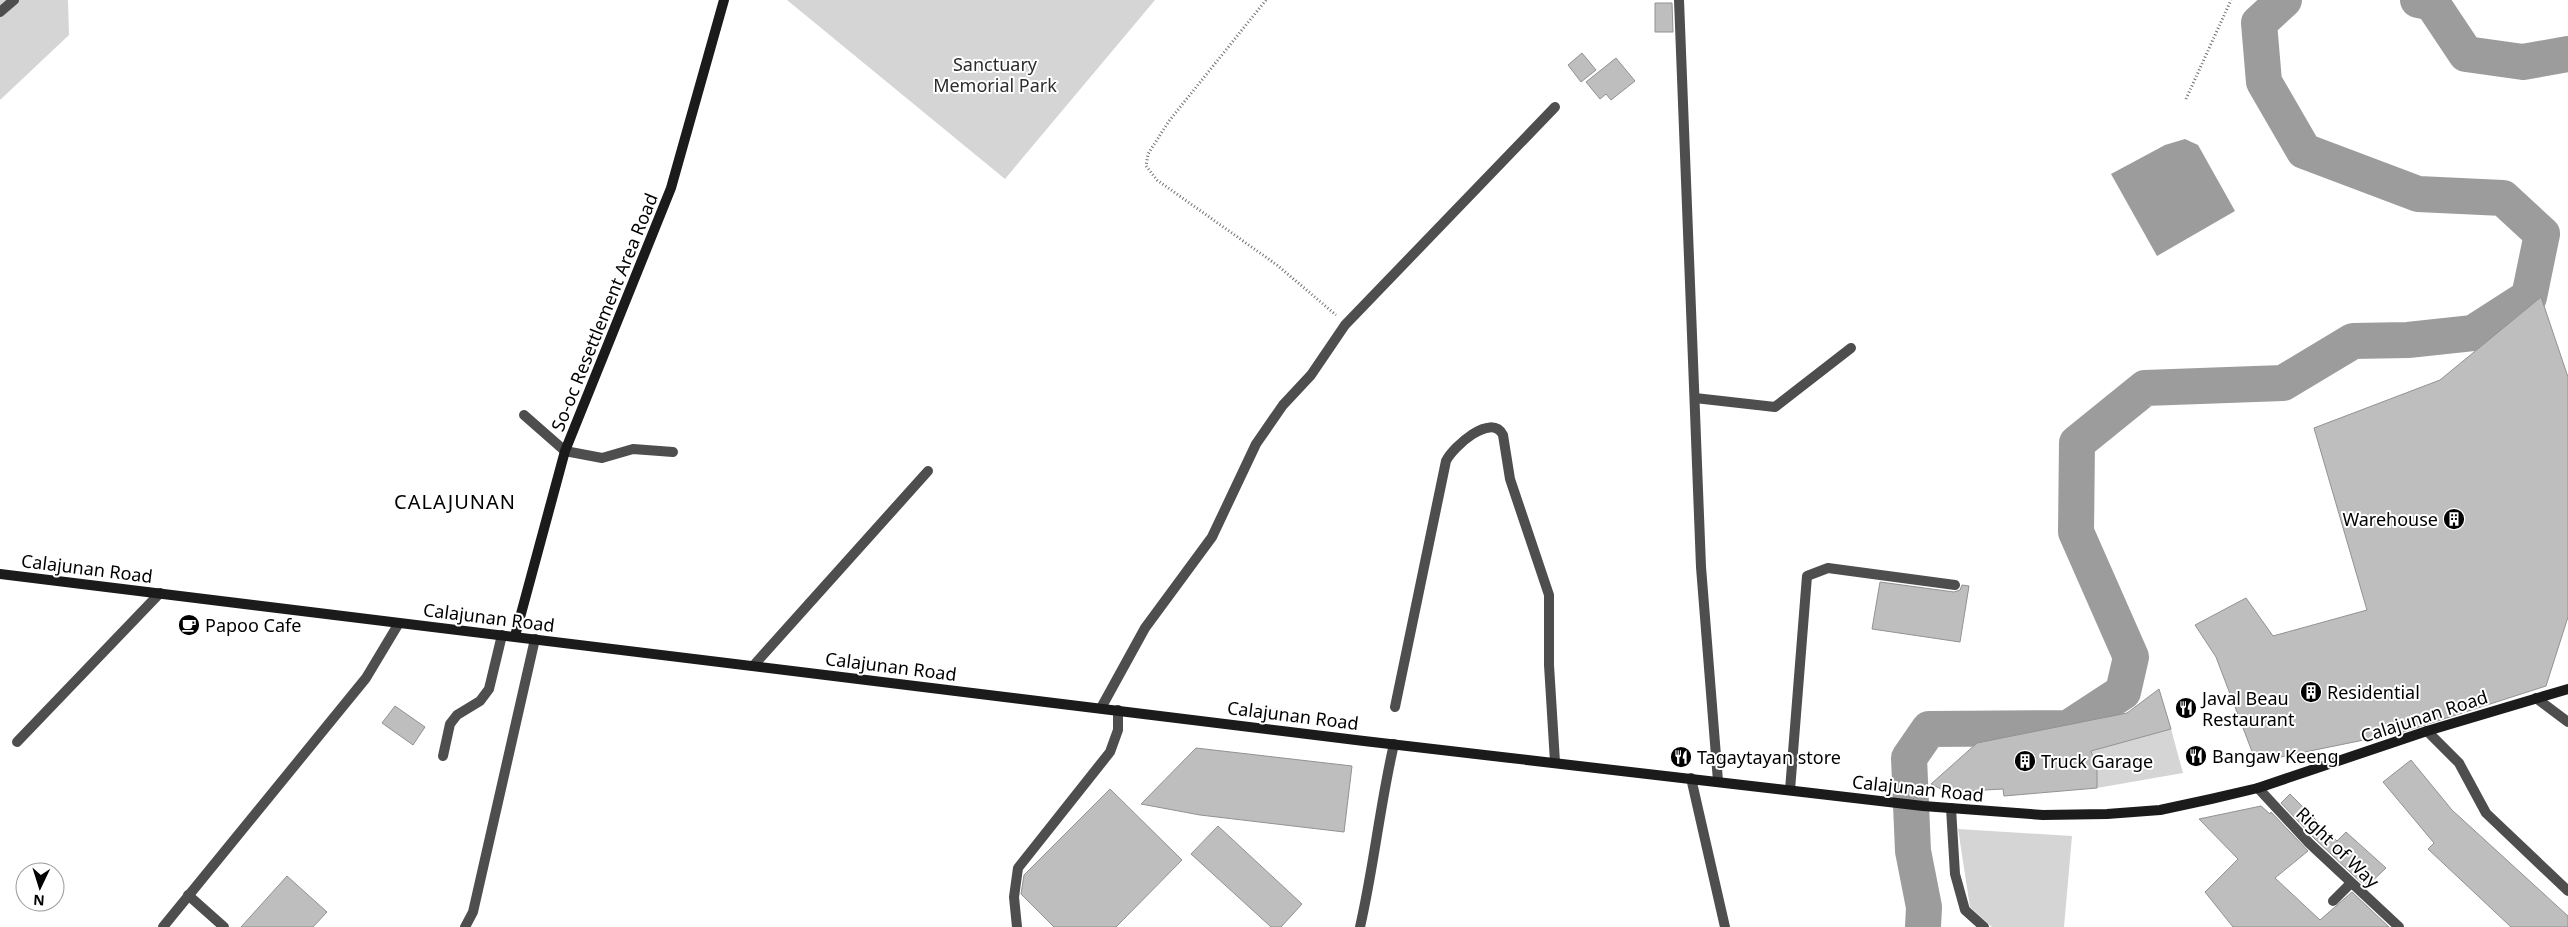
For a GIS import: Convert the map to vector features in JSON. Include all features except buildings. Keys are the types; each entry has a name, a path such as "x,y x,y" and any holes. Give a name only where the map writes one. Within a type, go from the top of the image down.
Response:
{"main road":[{"name":"So-oc Resettlement Area Road","path":"515,636 565,452 671,188 724,0"},
{"name":"Calajunan Road","path":"0,574 1394,744 1923,806 2043,815 2107,814 2160,810 2258,788 2427,731 2568,689"}],"street":[{"path":"0,12 14,0"},
{"path":"1679,0 1702,567 1718,781"},
{"path":"1101,708 1145,628 1212,537 1256,444 1284,405 1311,375 1345,325 1555,107"},
{"path":"1695,398 1775,407 1851,348"},
{"path":"524,415 565,452 602,458 633,449 673,452"},
{"path":"1394,707 1446,461 1451,451 1469,437 1486,428 1501,430 1510,479 1549,595 1549,665 1555,762"},
{"path":"754,665 928,471"},
{"path":"1790,790 1807,576 1828,568 1955,585"},
{"path":"17,742 160,593"},
{"path":"163,927 366,678 399,623"},
{"path":"443,756 450,724 458,715 480,701 489,690 502,635"},
{"path":"465,927 473,912 534,639"},
{"path":"2536,698 2568,722"},
{"path":"1017,927 1014,897 1018,868 1110,752 1118,730 1118,710"},
{"path":"2427,731 2459,764 2486,813 2568,891"},
{"path":"1360,927 1370,882 1385,784 1394,744"},
{"path":"1691,778 1725,927"},
{"name":"Right of Way","path":"2258,788 2282,816 2399,927"},
{"path":"1951,808 1958,883 1965,910 1984,927"},
{"path":"2333,901 2351,883"},
{"path":"188,895 224,927"}],"path":[{"path":"1266,0 1169,121 1148,154 1146,166 1157,180 1277,264 1316,296 1345,325"},
{"path":"2186,98 2231,0"}],"green space":[{"path":"0,0 68,0 69,35 0,100"},
{"name":"Sanctuary Memorial Park","path":"787,0 1155,0 1005,179"},
{"path":"2171,729 2183,773 2097,788 2097,771 2091,751"},
{"path":"1958,829 2072,836 2064,927 1992,927 1970,907"}],"shaded area":[{"path":"2185,139 2198,145 2235,211 2157,256 2111,174 2165,145"}],"waterway":[{"path":"1923,927 1924,907 1913,851 1909,758 1929,729 2068,728 2123,692 2131,657 2076,532 2077,443 2145,388 2283,383 2353,341 2408,340 2473,333 2529,297 2542,234 2503,198 2418,194 2304,151 2264,82 2259,23 2284,0"},
{"path":"2418,0 2432,3 2466,54 2523,62 2568,54"}],"place":[{"name":"Warehouse","path":"2454,519"},
{"name":"Papoo Cafe","path":"189,625"},
{"name":"Residential","path":"2311,692"},
{"name":"Javal Beau Restaurant","path":"2186,708"},
{"name":"Bangaw Keeng","path":"2196,756"},
{"name":"Tagaytayan store","path":"1681,757"},
{"name":"Truck Garage","path":"2025,761"}],"district":[{"name":"CALAJUNAN","path":"455,501"}]}
